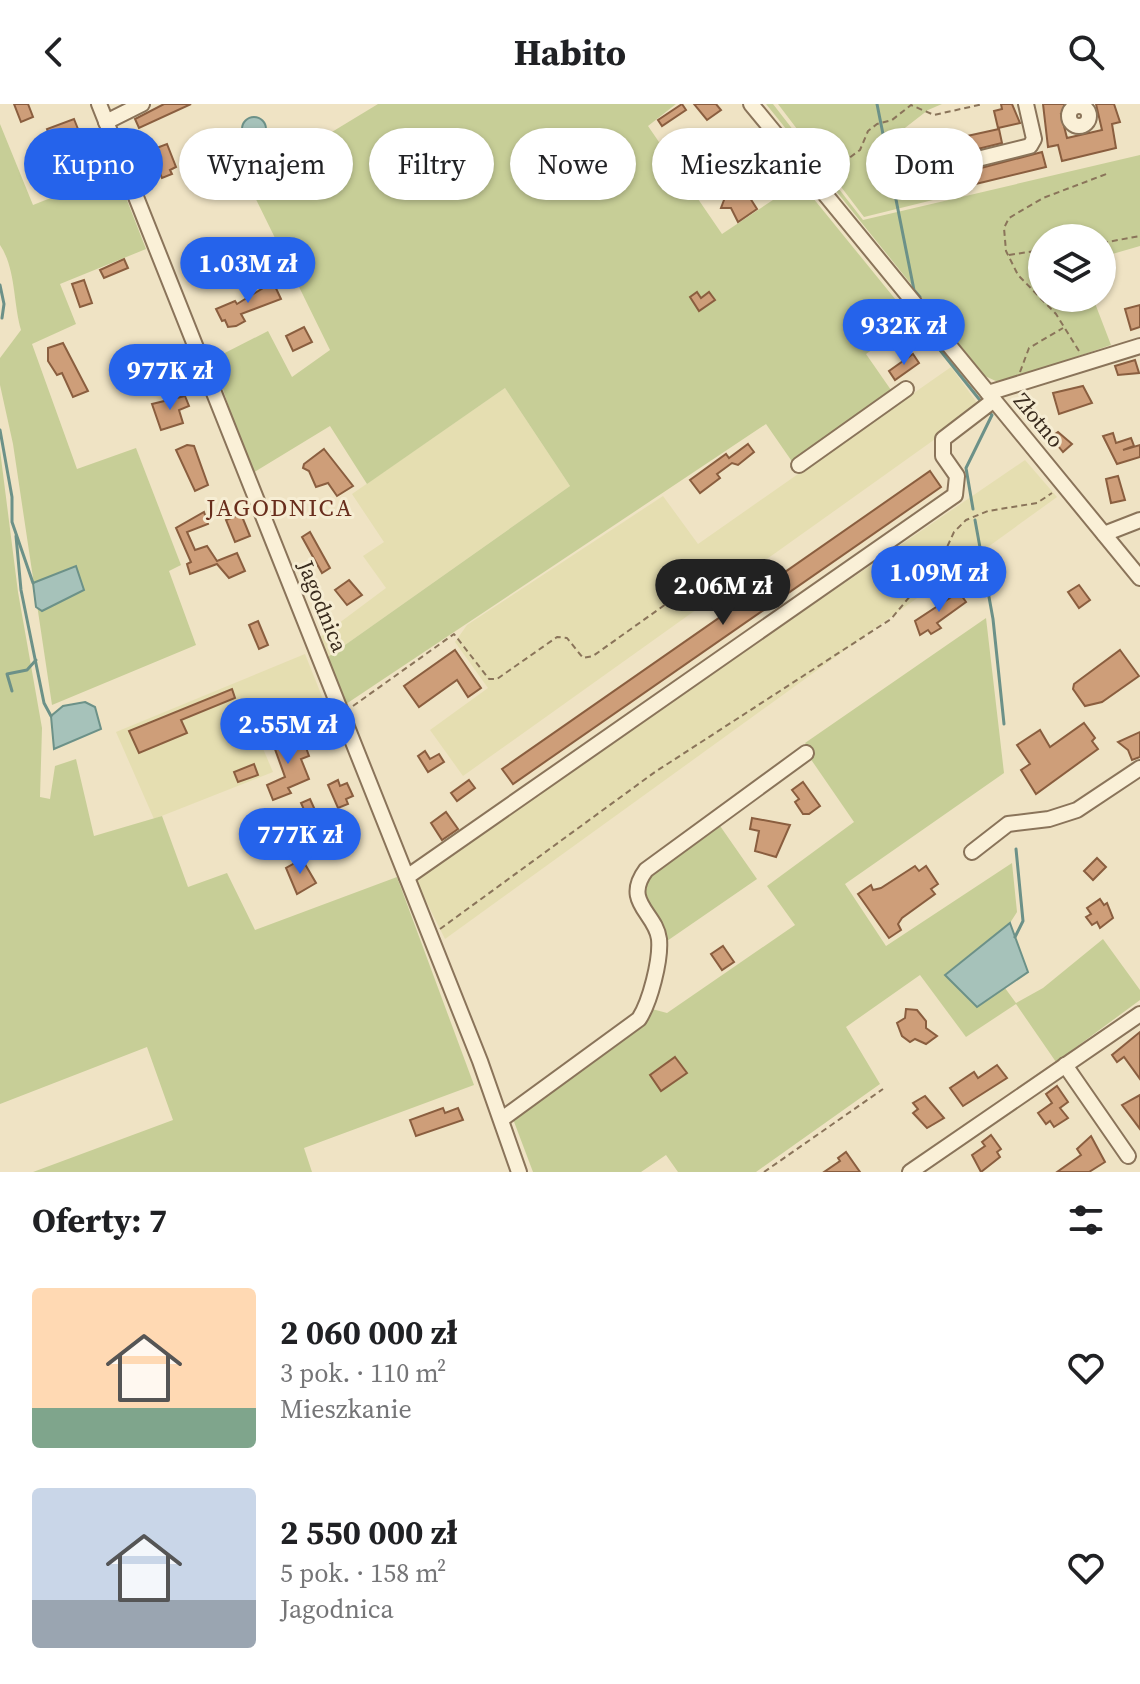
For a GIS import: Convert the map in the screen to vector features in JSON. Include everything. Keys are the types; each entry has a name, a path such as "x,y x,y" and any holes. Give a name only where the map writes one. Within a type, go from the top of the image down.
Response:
{"street":[{"name":"Jagodnica","path":"99,104 430,935 502,1119 519,1172"},
{"path":"106,122 142,104"},
{"name":"Złotno","path":"751,104 988,402 1069,491 1140,578"},
{"path":"983,158 1030,146 1034,139 1026,104"},
{"path":"407,877 955,495 957,476 943,456 943,439 988,402 1018,384 1140,346"},
{"path":"799,465 906,389"},
{"path":"1104,534 1140,520"},
{"path":"502,1119 639,1019 649,1003 659,938 637,893 639,879 646,870 806,753"},
{"path":"972,852 1008,824 1049,819 1077,810 1140,768"},
{"path":"916,1170 1140,1014"},
{"path":"1065,1065 1128,1156"}],"path":[{"path":"850,158 860,150 866,134 877,124 911,105 927,115 983,104"},
{"path":"1085,363 1064,327 1018,275 1008,255 1004,228 1009,218 1056,192 1109,173"},
{"path":"1116,240 1140,236"},
{"path":"1008,255 1028,252"},
{"path":"1018,384 1021,364 1029,348 1064,327"},
{"path":"430,935 655,772 891,619 942,558 954,532 966,520 988,511 1037,503 1056,491 1069,491"},
{"path":"342,713 454,634 489,679 497,679 557,637 567,638 583,658 593,656 711,572"},
{"path":"764,1172 883,1089"}],"shaded area":[{"path":"951,367 980,407 463,776 430,730 488,688 455,642 467,625 663,496 698,544"},
{"path":"505,388 570,486 328,657 319,638 386,588 363,556 384,542 352,494"},
{"path":"1025,460 1057,497 445,939 414,877"},
{"path":"305,654 327,709 258,737 273,772 154,819 116,732"}],"green space":[{"path":"378,104 676,104 648,126 652,132 652,200 699,200 722,234 773,200 815,200 913,321 866,354 900,403 800,473 766,424 346,704 328,657 570,486 505,388 367,484 330,426 251,474 213,359 268,331 292,377 330,350 256,200 353,200 353,128 339,128"},
{"path":"766,104 773,104 792,128 785,128"},
{"path":"778,104 942,104 928,110 905,128 866,128 866,200 933,200 864,217 850,199 850,128 796,128"},
{"path":"0,124 24,183 24,200 31,200 33,205 46,200 127,200 146,249 60,284 76,324 32,344 77,469 136,448 181,565 169,571 196,645 52,705 13,444 0,385 0,358 21,330 12,275 0,245"},
{"path":"1140,155 1140,246 1116,253 1116,224 1028,224 1028,312 1098,312 1111,345 1000,383 985,376 843,200 847,200 863,220 948,200 983,200 983,192"},
{"path":"0,450 18,592 42,728 40,797 50,799 55,766 76,759 94,836 162,816 188,887 227,873 255,930 397,877 474,1085 304,1148 312,1172 33,1172 173,1120 147,1047 0,1104"},
{"path":"986,618 1004,773 845,884 886,946 1012,863 1017,912 1010,923 945,974 977,1006 1005,988 1016,1003 1043,988 1103,939 1140,990 1140,1000 1056,1062 1016,1004 966,1037 920,975 846,1027 880,1084 756,1172 678,1172 666,1155 641,1172 533,1172 513,1119 644,1023 652,1009 667,1013 795,925 767,886 854,822 810,758 814,755 805,743"},
{"path":"718,823 757,879 667,941 647,907 644,885 660,865"}],"water":[{"path":"254,117 266,128 242,128 246,121"},
{"path":"76,566 84,590 42,611 36,607 33,583"},
{"path":"85,702 95,707 101,729 54,749 51,716 63,706"},
{"path":"1010,923 1028,972 977,1007 945,975"}],"building":[{"path":"14,104 28,104 33,117 21,122"},
{"path":"164,104 191,104 139,128 135,119"},
{"path":"682,104 686,110 662,126 658,120"},
{"path":"694,104 716,104 721,110 707,120"},
{"path":"1001,104 1012,104 1020,123 998,128 994,111 1002,109"},
{"path":"1043,104 1064,104 1066,113 1061,114 1067,138 1102,130 1096,104 1114,104 1120,122 1112,124 1116,148 1062,161 1058,145 1048,147"},
{"path":"74,119 78,128 50,128"},
{"path":"999,129 1002,143 983,148 983,132"},
{"path":"167,144 176,167 170,170 172,174 163,178 163,146"},
{"path":"1042,152 1046,167 983,182 983,168"},
{"path":"724,200 751,200 757,209 738,222 731,208 721,208"},
{"path":"124,259 128,268 104,278 100,270"},
{"path":"84,280 92,303 80,307 72,284"},
{"path":"273,282 281,299 241,314 245,321 236,326 228,327 225,320 222,321 216,309 235,301 237,304"},
{"path":"697,292 701,298 709,292 715,300 699,311 690,297"},
{"path":"1140,305 1140,327 1131,330 1125,309"},
{"path":"304,327 312,342 293,351 286,336"},
{"path":"63,343 88,391 73,397 62,373 57,375 48,361 48,348"},
{"path":"913,354 919,363 895,380 889,371"},
{"path":"1135,360 1139,373 1118,375 1115,366"},
{"path":"1083,386 1092,403 1059,414 1053,393"},
{"path":"185,396 189,406 179,410 183,423 161,430 152,404"},
{"path":"1058,432 1072,444 1063,452 1051,437"},
{"path":"1113,433 1116,443 1131,438 1134,446 1123,450 1140,445 1140,457 1117,464 1103,436"},
{"path":"748,444 754,452 738,465 732,463 717,474 720,478 700,493 690,480 726,454 729,458"},
{"path":"187,445 194,446 208,485 195,491 176,450"},
{"path":"324,449 353,486 337,496 328,483 316,487 309,471 303,468"},
{"path":"930,471 941,487 513,784 502,769"},
{"path":"1118,476 1125,500 1111,503 1106,479"},
{"path":"204,512 208,524 187,532 195,550 207,546 217,561 237,553 245,571 229,578 217,564 190,574 187,564 191,562 176,528"},
{"path":"241,514 250,536 235,542 226,520"},
{"path":"310,532 330,568 322,573 302,537"},
{"path":"349,580 362,595 347,605 335,590"},
{"path":"1079,585 1090,600 1079,608 1068,592"},
{"path":"959,592 966,602 937,623 941,628 931,634 928,630 920,635 915,621"},
{"path":"258,621 268,645 259,649 249,625"},
{"path":"455,650 481,688 468,697 457,680 419,707 404,686"},
{"path":"1120,650 1139,676 1102,702 1085,706 1073,689 1074,684"},
{"path":"232,689 235,698 181,720 187,733 139,753 129,731"},
{"path":"1084,723 1095,738 1092,741 1098,749 1036,794 1021,770 1030,764 1017,745 1040,730 1050,747"},
{"path":"287,732 293,750 305,745 309,756 301,759 309,779 288,788 291,793 273,800 267,785 285,777 271,738"},
{"path":"1140,732 1140,757 1132,760 1128,750 1118,742"},
{"path":"425,751 430,759 439,754 444,762 428,772 418,756"},
{"path":"254,764 258,775 238,782 234,772"},
{"path":"338,780 340,786 347,783 353,796 346,799 348,804 338,808 328,785"},
{"path":"469,780 475,788 457,801 451,793"},
{"path":"803,782 820,806 809,814 803,814 795,802 799,799 792,790"},
{"path":"310,799 319,819 310,823 301,803"},
{"path":"446,812 458,829 442,840 431,823"},
{"path":"752,818 790,825 776,857 755,851 759,831 750,829"},
{"path":"1097,858 1106,867 1093,880 1084,871"},
{"path":"302,859 316,883 297,894 286,868"},
{"path":"915,866 919,871 926,866 938,884 931,889 935,894 902,918 898,924 901,930 889,938 858,894 871,885 873,890 881,888"},
{"path":"1100,899 1104,905 1107,903 1113,918 1100,928 1097,922 1092,925 1086,917 1091,914 1087,908"},
{"path":"723,946 734,962 722,970 711,954"},
{"path":"906,1009 917,1010 926,1021 926,1028 937,1036 926,1044 915,1039 910,1042 902,1036 897,1023 905,1018"},
{"path":"1140,1032 1140,1079 1124,1057 1117,1062 1112,1055"},
{"path":"675,1057 687,1073 661,1091 650,1075"},
{"path":"997,1065 1007,1078 963,1106 950,1088 974,1072 978,1078"},
{"path":"1057,1086 1068,1102 1060,1108 1068,1118 1054,1127 1050,1121 1046,1124 1038,1113 1052,1103 1046,1094"},
{"path":"1140,1095 1140,1129 1122,1105"},
{"path":"925,1096 944,1118 927,1128 913,1113 918,1109 913,1103"},
{"path":"443,1108 445,1113 458,1108 463,1120 416,1136 410,1120"},
{"path":"991,1135 1001,1149 997,1152 1000,1157 981,1172 972,1155 985,1146 982,1142"},
{"path":"1091,1136 1105,1162 1089,1172 1057,1172 1081,1155 1077,1149"},
{"path":"846,1152 860,1172 824,1172 840,1161 838,1158"}],"waterway":[{"path":"877,104 914,290 920,297"},
{"path":"0,285 4,304 2,318"},
{"path":"908,310 983,404"},
{"path":"973,509 966,468 992,415 987,410"},
{"path":"0,430 12,497 12,522 33,583"},
{"path":"975,520 993,619 1004,724"},
{"path":"16,536 21,590 44,703 51,716"},
{"path":"12,691 7,674 27,670 36,660"},
{"path":"1015,937 1023,921 1016,849"}],"district":[{"name":"JAGODNICA","path":"280,508"}]}
